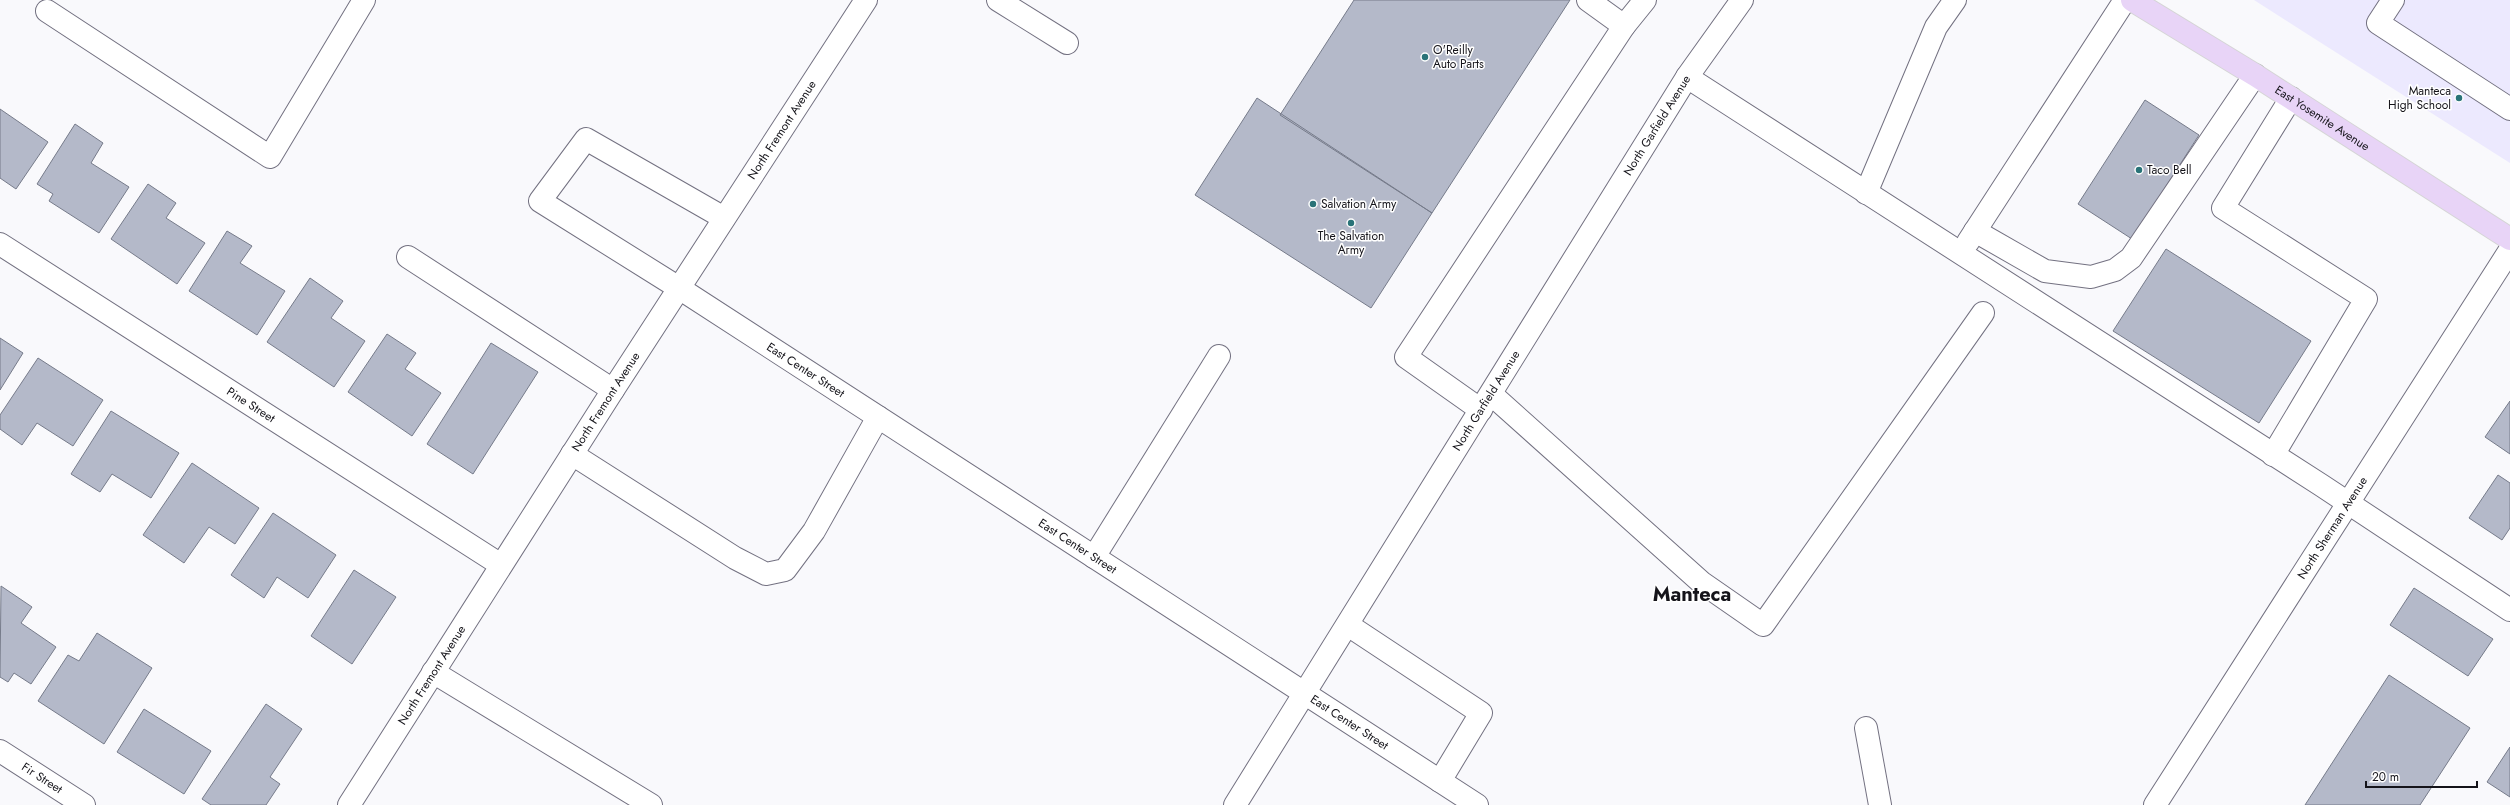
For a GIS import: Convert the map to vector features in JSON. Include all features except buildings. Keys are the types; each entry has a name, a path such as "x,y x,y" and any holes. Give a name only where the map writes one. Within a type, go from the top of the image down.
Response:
{"main road":[{"name":"East Yosemite Avenue","path":"2132,0 2255,75 2510,239"}],"street":[{"path":"47,11 270,157 364,0"},
{"name":"North Fremont Avenue","path":"349,805 613,390 866,0"},
{"path":"998,0 1067,43"},
{"path":"1588,0 1624,26"},
{"path":"1645,0 1624,26 1406,357 1486,402 1701,582 1763,625 1983,312"},
{"name":"North Garfield Avenue","path":"1235,805 1306,694 1687,77 1742,0"},
{"path":"1866,193 1936,27 1955,0"},
{"path":"1961,254 2125,0"},
{"path":"2393,0 2378,23 2510,109"},
{"path":"1975,231 2045,271 2091,277 2115,270 2132,258 2255,75"},
{"path":"1687,77 2348,503 2510,610"},
{"path":"2273,455 2366,299 2223,208 2291,98"},
{"name":"East Center Street","path":"724,218 586,139 540,201 679,288 1477,805"},
{"name":"Pine Street","path":"0,244 501,565"},
{"name":"North Sherman Avenue","path":"2155,805 2510,250"},
{"path":"408,257 613,390"},
{"path":"1094,557 1219,356"},
{"path":"572,454 735,558 766,574 784,570 814,531 878,417"},
{"path":"1348,625 1481,713 1440,781"},
{"path":"433,672 651,805"},
{"path":"1866,728 1880,805"},
{"name":"Fir Street","path":"0,751 84,805"}],"shaded area":[{"name":"Manteca High School","path":"2254,0 2510,0 2510,163 2304,32"}],"place":[{"name":"O'Reilly Auto Parts","path":"1425,57"},
{"name":"Manteca High School","path":"2459,98"},
{"name":"Taco Bell","path":"2139,170"},
{"name":"Salvation Army","path":"1313,204"},
{"name":"The Salvation Army","path":"1351,223"}],"district":[{"name":"Manteca","path":"1692,594"}]}
